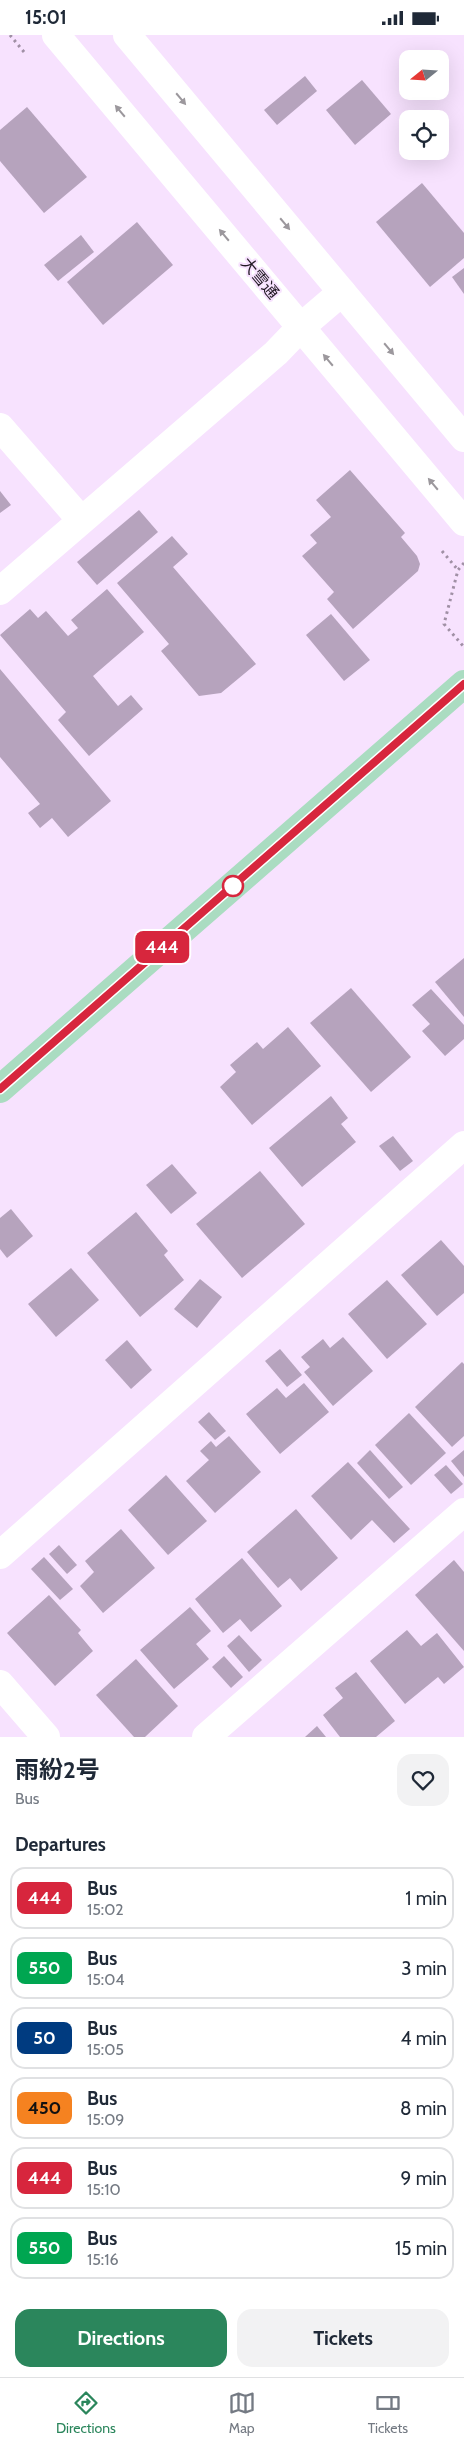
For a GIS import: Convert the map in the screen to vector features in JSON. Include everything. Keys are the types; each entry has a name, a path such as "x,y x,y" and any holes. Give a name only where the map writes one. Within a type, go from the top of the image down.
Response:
{"main road":[{"path":"0,1089 464,684"}],"street":[{"name":"大雪通","path":"56,35 464,522"},
{"path":"128,35 464,438"},
{"path":"0,591 276,353 301,327 342,292"},
{"path":"0,427 81,520"},
{"path":"0,1555 464,1145"},
{"path":"206,1737 464,1512"},
{"path":"0,1685 46,1737"}],"path":[{"path":"464,563 458,570 444,624 464,647"}],"building":[{"path":"305,76 317,91 277,125 264,110"},
{"path":"362,80 391,114 355,145 326,110"},
{"path":"27,107 87,177 44,213 0,161 0,130"},
{"path":"422,183 464,233 464,258 430,287 376,222"},
{"path":"137,222 173,265 103,325 67,282"},
{"path":"81,235 94,252 58,281 44,265"},
{"path":"464,268 464,294 452,277"},
{"path":"350,470 405,533 401,537 417,556 420,564 418,571 353,629 327,599 334,592 302,556 317,543 310,535 331,517 316,500"},
{"path":"0,491 11,505 0,513"},
{"path":"139,510 158,532 97,585 77,562"},
{"path":"172,536 188,554 173,567 256,664 221,693 199,696 161,651 169,644 117,583"},
{"path":"107,589 144,632 93,676 118,706 131,695 143,709 89,756 58,720 66,712 0,635 30,609 38,618 46,611 68,636 78,628 71,620"},
{"path":"331,614 370,660 344,681 306,635"},
{"path":"0,669 111,801 68,837 52,818 40,828 28,813 40,804 0,757"},
{"path":"464,958 464,1017 435,982"},
{"path":"351,988 411,1057 371,1092 310,1023"},
{"path":"431,989 464,1025 464,1039 445,1056 422,1031 430,1024 412,1005"},
{"path":"288,1027 321,1066 252,1125 220,1087 236,1072 230,1065 257,1042 263,1049"},
{"path":"331,1096 348,1118 341,1124 356,1142 302,1187 269,1148"},
{"path":"393,1136 413,1161 400,1171 379,1146"},
{"path":"172,1164 197,1193 171,1214 146,1185"},
{"path":"260,1171 305,1224 242,1278 196,1224"},
{"path":"11,1209 33,1236 7,1258 0,1249 0,1218"},
{"path":"136,1212 168,1251 164,1255 184,1280 140,1317 87,1253"},
{"path":"441,1240 464,1266 464,1293 437,1316 401,1275"},
{"path":"71,1268 99,1300 56,1337 28,1304"},
{"path":"200,1279 222,1297 197,1328 174,1309"},
{"path":"387,1280 427,1324 387,1359 348,1314"},
{"path":"343,1337 373,1371 333,1406 304,1372 310,1367 301,1357 323,1339 330,1348"},
{"path":"127,1340 152,1370 131,1389 105,1360"},
{"path":"280,1349 302,1375 287,1387 265,1361"},
{"path":"462,1362 464,1364 464,1436 452,1447 415,1407"},
{"path":"304,1383 329,1412 280,1454 246,1414 277,1388 286,1398"},
{"path":"209,1412 226,1431 215,1440 198,1422"},
{"path":"409,1413 446,1453 411,1485 375,1445"},
{"path":"229,1436 261,1472 215,1513 186,1481 209,1460 200,1451 211,1441 216,1447"},
{"path":"370,1450 403,1487 389,1499 357,1463"},
{"path":"464,1450 464,1477 451,1461"},
{"path":"348,1462 410,1529 394,1543 372,1520 351,1540 311,1496"},
{"path":"446,1465 463,1484 451,1494 434,1475"},
{"path":"166,1475 207,1521 168,1555 128,1510"},
{"path":"296,1509 338,1558 301,1591 290,1578 278,1588 247,1552"},
{"path":"121,1529 155,1568 103,1613 80,1586 94,1572 85,1561"},
{"path":"59,1545 77,1565 67,1574 49,1554"},
{"path":"44,1557 73,1589 60,1600 31,1569"},
{"path":"242,1558 282,1606 251,1632 240,1619 223,1633 195,1599"},
{"path":"454,1560 464,1572 464,1651 415,1595"},
{"path":"49,1595 81,1630 78,1633 93,1651 55,1686 7,1633"},
{"path":"190,1607 211,1631 196,1644 209,1659 174,1689 140,1650"},
{"path":"407,1630 421,1646 437,1633 464,1667 444,1684 438,1677 405,1704 370,1661"},
{"path":"239,1635 262,1660 249,1672 227,1646"},
{"path":"224,1656 243,1677 231,1688 212,1667"},
{"path":"136,1659 178,1706 145,1737 134,1737 96,1695"},
{"path":"356,1672 395,1721 376,1737 340,1737 323,1715 343,1698 335,1688"},
{"path":"317,1726 326,1737 305,1737"}],"bus line":[{"name":"444","path":"0,1089 464,684"}]}
